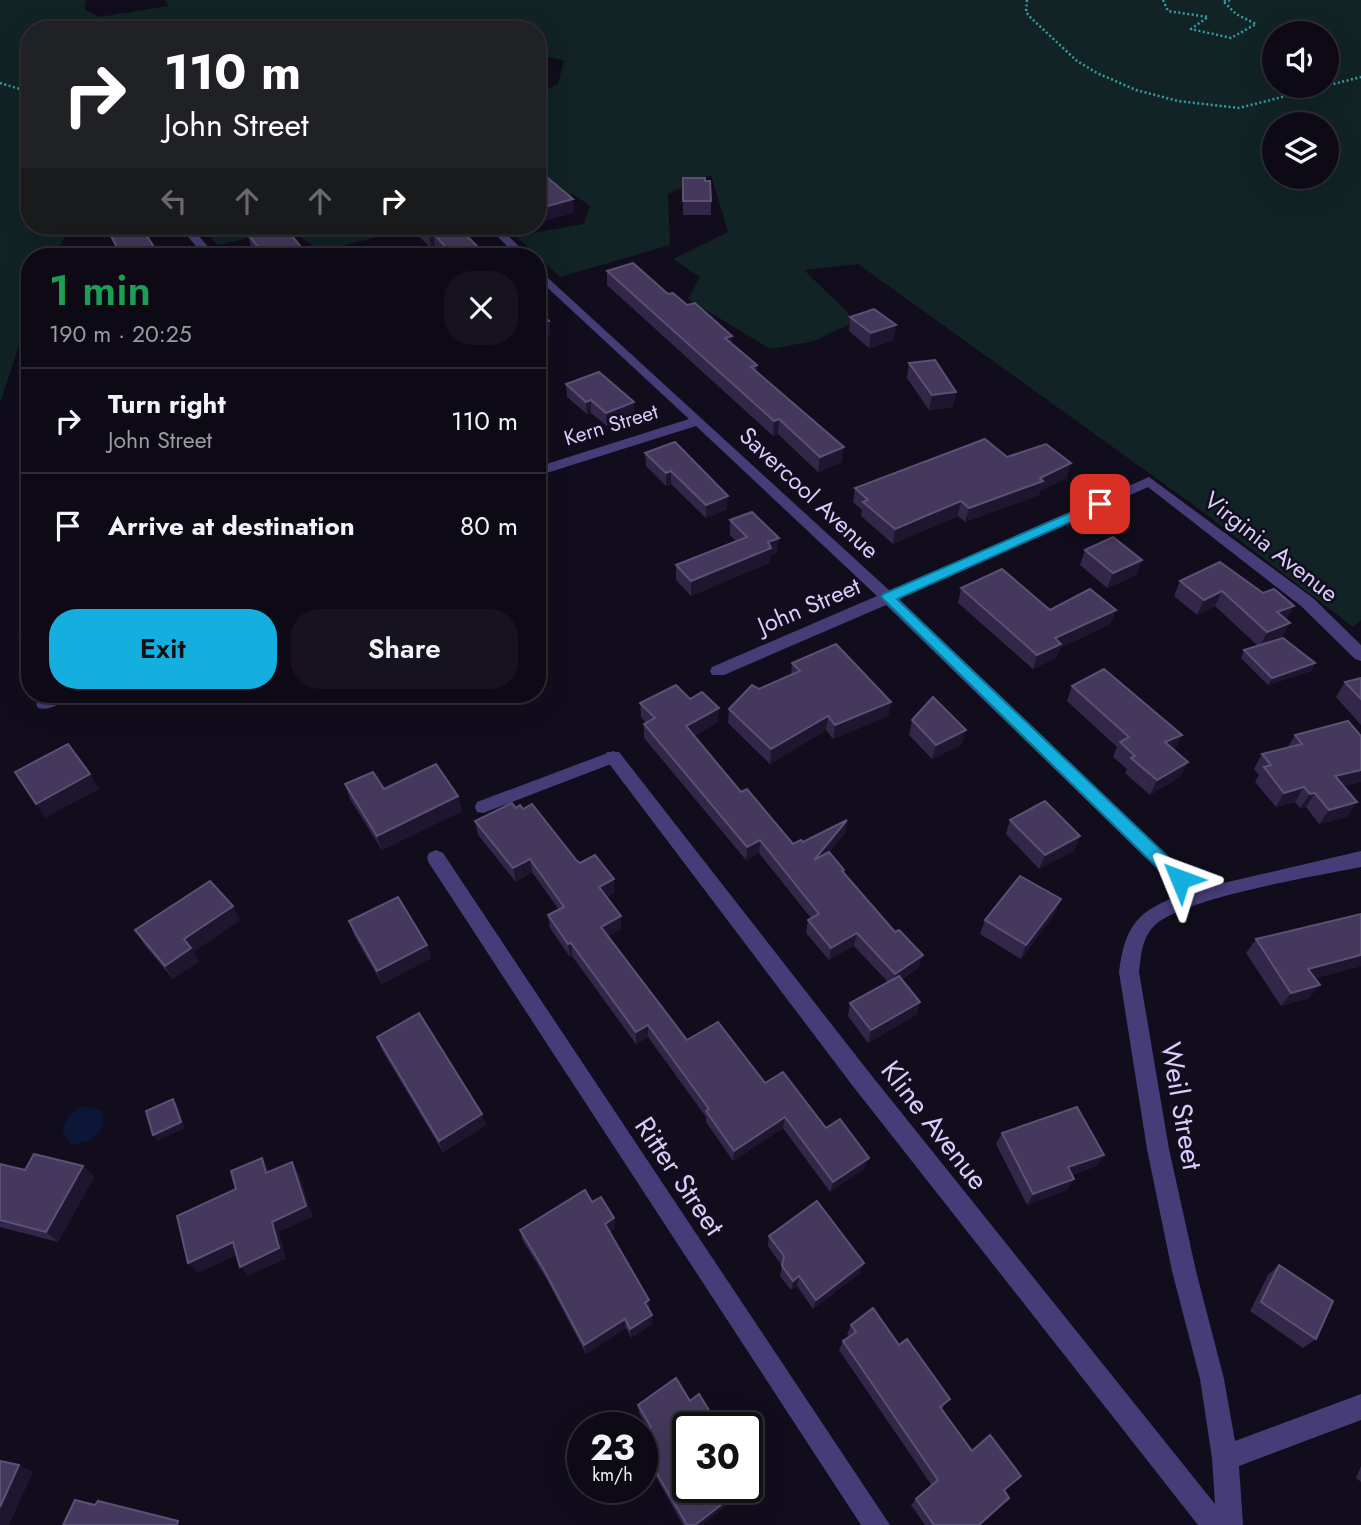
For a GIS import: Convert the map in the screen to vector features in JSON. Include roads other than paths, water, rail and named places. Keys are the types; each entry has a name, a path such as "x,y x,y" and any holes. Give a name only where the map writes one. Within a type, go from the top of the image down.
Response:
{"street":[{"path":"501,235 515,248"},
{"name":"Savercool Avenue","path":"546,280 888,597 1199,897"},
{"path":"546,290 555,288"},
{"name":"Kern Street","path":"546,469 698,421"},
{"name":"John Street","path":"718,671 1026,538 1149,481"},
{"name":"Virginia Avenue","path":"1149,481 1307,602 1361,654"},
{"name":"Kline Avenue","path":"613,757 860,1078 1215,1525"},
{"name":"Ritter Street","path":"436,858 877,1525"},
{"name":"Weil Street","path":"1230,1525 1225,1458 1212,1380 1184,1272 1158,1149 1129,972 1131,948 1149,918 1162,909 1199,897 1361,859"},
{"path":"1225,1458 1361,1407"}],"lane":[{"path":"483,807 613,757"}],"water":[{"path":"85,1106 101,1110 101,1130 86,1142 72,1144 62,1133 63,1128 69,1116"}]}
